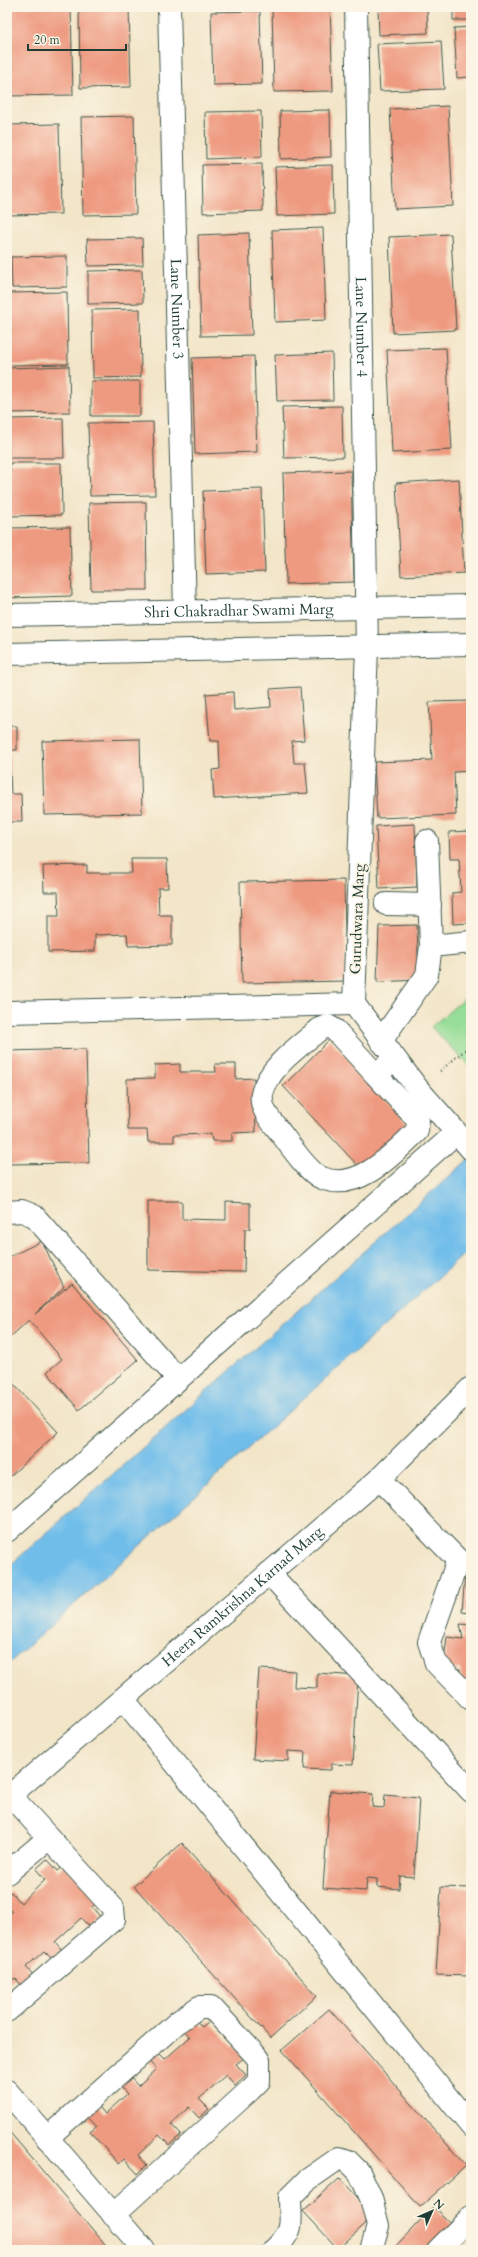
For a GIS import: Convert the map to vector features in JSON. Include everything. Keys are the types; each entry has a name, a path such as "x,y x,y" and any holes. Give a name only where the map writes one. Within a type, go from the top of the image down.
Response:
{"street":[{"name":"Lane Number 3","path":"169,7 185,612"},
{"name":"Lane Number 4","path":"356,7 367,647"},
{"name":"Shri Chakradhar Swami Marg","path":"7,615 471,606"},
{"path":"7,654 471,644"},
{"name":"Gurudwara Marg","path":"354,1004 367,647"},
{"path":"381,1041 426,975 431,946 427,841"},
{"path":"386,904 430,905"},
{"path":"431,946 471,942"},
{"path":"7,1012 354,1004 418,1090 463,1141 178,1379 7,1531"},
{"path":"328,1026 334,1030 376,1075 418,1120 417,1131 366,1174 343,1182 321,1178 301,1159 266,1114 262,1095 266,1085 281,1064 320,1029 328,1026"},
{"path":"376,1075 394,1059"},
{"path":"7,1212 22,1211 34,1216 178,1379"},
{"name":"Heera Ramkrishna Karnad Marg","path":"9,1797 379,1479 471,1388"},
{"path":"379,1479 464,1559 429,1642 436,1664 471,1699"},
{"path":"269,1573 471,1791"},
{"path":"123,1699 471,2126"},
{"path":"7,2011 114,1920 113,1908 9,1797"},
{"path":"7,1873 49,1838"},
{"path":"47,2138 179,2021 199,2007 212,2007 259,2059 259,2081 113,2215"},
{"path":"7,2091 144,2250"},
{"path":"274,2250 287,2237 292,2227 290,2197 306,2181 339,2158 348,2161 359,2172 371,2198 378,2226 371,2250"},
{"path":"438,2250 471,2217"}],"path":[{"path":"418,1090 471,1045"}],"green space":[{"path":"471,993 471,1068 431,1027"}],"water":[{"path":"471,1157 471,1248 7,1665 7,1568"}],"building":[{"path":"7,7 71,7 73,95 8,96"},
{"path":"79,7 129,7 131,87 80,88"},
{"path":"272,7 330,7 333,91 274,92"},
{"path":"378,7 427,7 428,33 379,35"},
{"path":"453,7 471,7 471,20 453,20"},
{"path":"260,11 262,84 213,85 211,12"},
{"path":"471,27 471,77 457,78 454,28"},
{"path":"441,41 444,89 380,91 377,44"},
{"path":"448,106 453,206 395,209 390,109"},
{"path":"330,110 331,157 281,159 280,111"},
{"path":"261,111 262,157 206,159 205,112"},
{"path":"134,116 136,214 83,215 81,117"},
{"path":"59,124 61,214 7,215 7,125"},
{"path":"262,164 263,211 203,213 202,165"},
{"path":"333,165 334,214 277,216 275,167"},
{"path":"323,228 326,320 275,322 272,230"},
{"path":"249,233 252,335 201,336 198,235"},
{"path":"451,234 456,330 393,333 389,237"},
{"path":"142,238 143,265 88,266 87,239"},
{"path":"67,256 67,287 12,288 11,257"},
{"path":"142,270 143,303 88,304 88,271"},
{"path":"67,292 68,364 8,365 7,293"},
{"path":"140,309 141,377 93,378 92,310"},
{"path":"446,348 452,450 392,453 387,350"},
{"path":"332,353 333,400 277,401 275,355"},
{"path":"254,356 257,452 195,454 192,358"},
{"path":"69,366 70,412 9,413 8,368"},
{"path":"91,381 140,381 140,416 91,416"},
{"path":"342,406 343,457 284,458 282,407"},
{"path":"63,418 64,458 9,458 8,419"},
{"path":"153,422 155,495 90,496 88,423"},
{"path":"10,463 61,463 62,515 11,516"},
{"path":"351,471 354,582 286,584 283,473"},
{"path":"459,479 464,573 401,576 396,483"},
{"path":"262,489 265,572 206,574 203,491"},
{"path":"146,502 147,590 91,590 89,503"},
{"path":"70,527 72,596 7,598 7,528"},
{"path":"300,687 304,740 292,741 294,763 305,763 308,793 214,799 212,770 220,769 219,741 210,741 206,694 233,692 234,710 271,707 270,689"},
{"path":"471,701 471,771 454,772 456,815 377,818 374,762 432,760 429,702"},
{"path":"7,726 17,726 17,750 9,750 11,794 21,794 22,822 7,822"},
{"path":"140,739 142,813 44,815 42,741"},
{"path":"415,824 417,887 379,889 376,826"},
{"path":"471,831 471,863 469,863 471,923 453,924 452,893 461,892 459,859 450,859 449,832"},
{"path":"131,859 167,859 168,888 158,888 159,915 172,915 172,945 128,946 127,934 95,935 95,951 48,952 48,916 59,916 58,892 44,892 43,866 87,865 87,873 132,873"},
{"path":"344,880 346,981 242,983 240,882"},
{"path":"417,925 419,980 377,982 379,926"},
{"path":"330,1039 409,1126 361,1169 283,1086"},
{"path":"86,1049 89,1163 7,1164 7,1051"},
{"path":"180,1064 180,1072 216,1072 215,1064 236,1064 236,1079 254,1078 256,1132 232,1133 232,1141 212,1141 211,1134 174,1135 174,1142 148,1142 147,1130 128,1130 127,1079 155,1078 155,1065"},
{"path":"148,1201 182,1201 182,1219 226,1220 226,1202 250,1203 250,1229 245,1229 244,1272 148,1270"},
{"path":"42,1241 64,1287 35,1314 72,1283 138,1360 79,1410 47,1372 62,1359 29,1320 7,1340 7,1258"},
{"path":"7,1377 58,1432 7,1479"},
{"path":"465,1574 471,1575 471,1613 462,1612"},
{"path":"460,1624 471,1625 471,1680 461,1681 460,1669 443,1667 447,1637 463,1639"},
{"path":"259,1669 295,1671 294,1687 317,1688 317,1673 358,1676 353,1765 331,1764 331,1770 304,1769 305,1752 288,1751 288,1761 253,1759"},
{"path":"330,1791 373,1794 372,1807 384,1808 385,1795 419,1798 414,1877 400,1876 399,1889 377,1887 377,1879 367,1878 366,1891 323,1888"},
{"path":"182,1843 317,1996 270,2038 134,1886"},
{"path":"47,1859 58,1871 65,1864 98,1901 92,1907 101,1918 90,1928 81,1918 55,1942 64,1952 54,1961 44,1951 26,1967 36,1978 24,1988 15,1978 7,1985 7,1916 12,1912 7,1907 7,1895 11,1892 21,1903 45,1880 36,1869"},
{"path":"441,1887 471,1888 471,1976 436,1975"},
{"path":"329,2009 466,2166 420,2207 282,2050"},
{"path":"191,2015 202,2027 209,2021 244,2058 236,2064 246,2075 235,2085 226,2075 199,2099 209,2109 199,2118 189,2107 171,2124 181,2135 169,2145 159,2135 138,2155 147,2165 138,2174 124,2159 119,2164 90,2132 96,2127 84,2114 96,2103 105,2114 127,2094 117,2083 127,2074 138,2086 156,2069 145,2057 155,2049 165,2059 190,2037 180,2026"},
{"path":"7,2129 110,2250 8,2250"},
{"path":"340,2178 374,2216 338,2249 303,2211"},
{"path":"433,2207 455,2227 427,2250 392,2250"}]}
